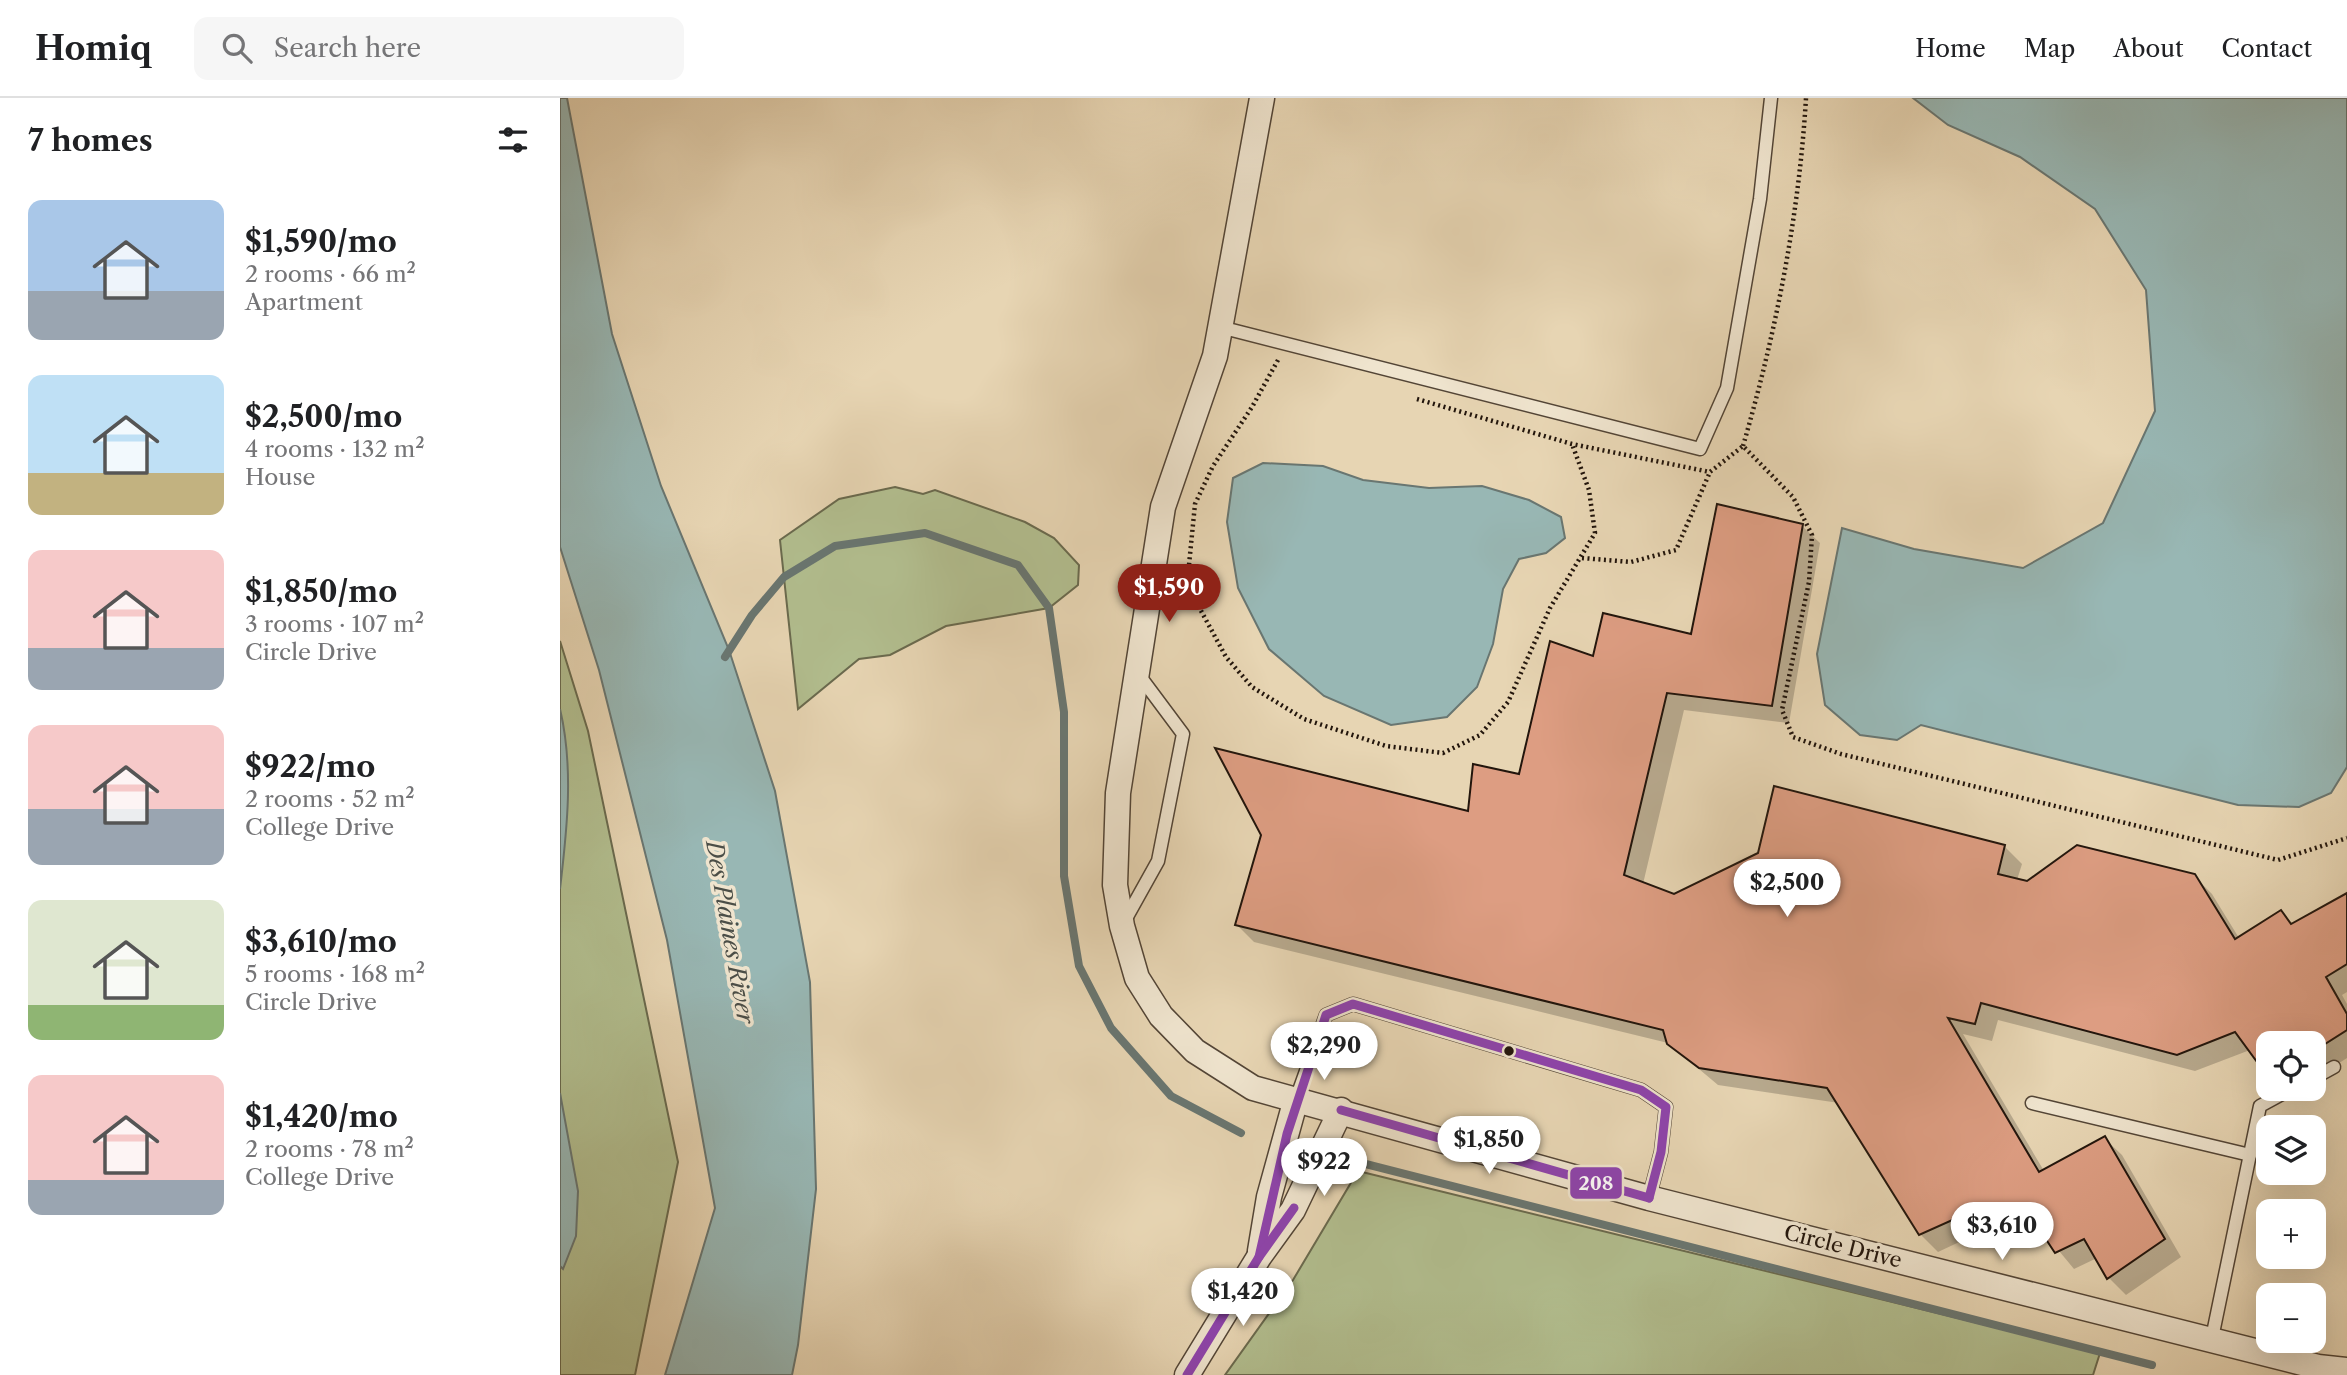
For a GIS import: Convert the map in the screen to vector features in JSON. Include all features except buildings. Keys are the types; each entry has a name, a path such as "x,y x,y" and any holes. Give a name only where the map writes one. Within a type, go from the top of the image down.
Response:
{"street":[{"name":"Circle Drive","path":"1262,98 1215,356 1163,507 1139,675 1118,793 1115,885 1122,926 1137,978 1161,1016 1195,1051 1253,1088 1341,1110 1649,1198 2212,1338 2318,1367 2347,1370"},
{"path":"1259,1257 1269,1197 1296,1098"},
{"path":"1187,1375 1259,1257 1293,1210 1341,1110"}],"lane":[{"path":"1220,327 1700,449 1727,388 1760,199 1771,98"},
{"path":"1122,926 1158,860 1183,734 1139,675"},
{"path":"1296,1098 1326,1015 1353,1004 1641,1090 1666,1107 1661,1152 1649,1198"},
{"path":"2326,1071 2334,1067"},
{"path":"2212,1338 2260,1106 2269,1101"},
{"path":"2032,1103 2250,1155"}],"path":[{"path":"1581,558 1631,562 1676,550 1710,472 1744,446 1768,360 1801,182 1806,98"},
{"path":"1286,344 1252,407 1213,466 1195,504 1189,565 1199,607 1226,657 1252,687 1304,719 1386,746 1443,753 1480,735 1508,702 1550,608 1595,533 1589,490 1572,444"},
{"path":"1278,358 1292,362"},
{"path":"1412,397 1572,444 1710,472"},
{"path":"1744,446 1793,497 1812,535 1809,582 1782,710 1793,737 1841,754 2278,860 2347,838"}],"green space":[{"path":"895,487 923,494 935,490 1025,522 1054,538 1079,565 1078,585 1049,608 946,626 890,655 859,659 798,709 780,540 839,499"},
{"path":"560,641 588,731 678,1162 635,1375 560,1375"},
{"path":"1358,1171 2100,1353 2093,1375 1225,1375 1293,1280"}],"water":[{"name":"Des Plaines River","path":"560,98 567,98 612,334 661,486 729,650 775,791 810,982 816,1189 798,1345 792,1375 665,1375 715,1208 667,940 599,670 560,547"},
{"path":"1913,98 2347,98 2347,767 2331,793 2299,807 2238,805 1921,725 1897,740 1860,735 1825,705 1817,654 1842,528 1914,549 2023,568 2103,523 2155,411 2146,290 2095,209 2020,157 1948,125"},
{"path":"1263,463 1323,466 1363,480 1429,488 1482,486 1529,500 1561,517 1565,538 1546,553 1519,559 1503,589 1493,644 1477,687 1447,717 1391,725 1324,696 1269,649 1238,588 1227,522 1233,478"},
{"path":"560,709 568,776 567,822 560,889"},
{"path":"560,1093 578,1191 576,1236 563,1269 560,1266"}],"waterway":[{"path":"725,657 752,615 784,577 835,546 925,533 1018,565 1049,608 1064,712 1064,876 1079,966 1111,1028 1171,1096 1241,1133"},
{"path":"1350,1160 2152,1365"}],"transit line":[{"name":"208","path":"1259,1257 1287,1134 1326,1015 1353,1004 1641,1090 1666,1107 1661,1152 1649,1198"},
{"name":"208","path":"1341,1110 1649,1198"},
{"name":"208","path":"1187,1375 1259,1257 1294,1208"}]}
